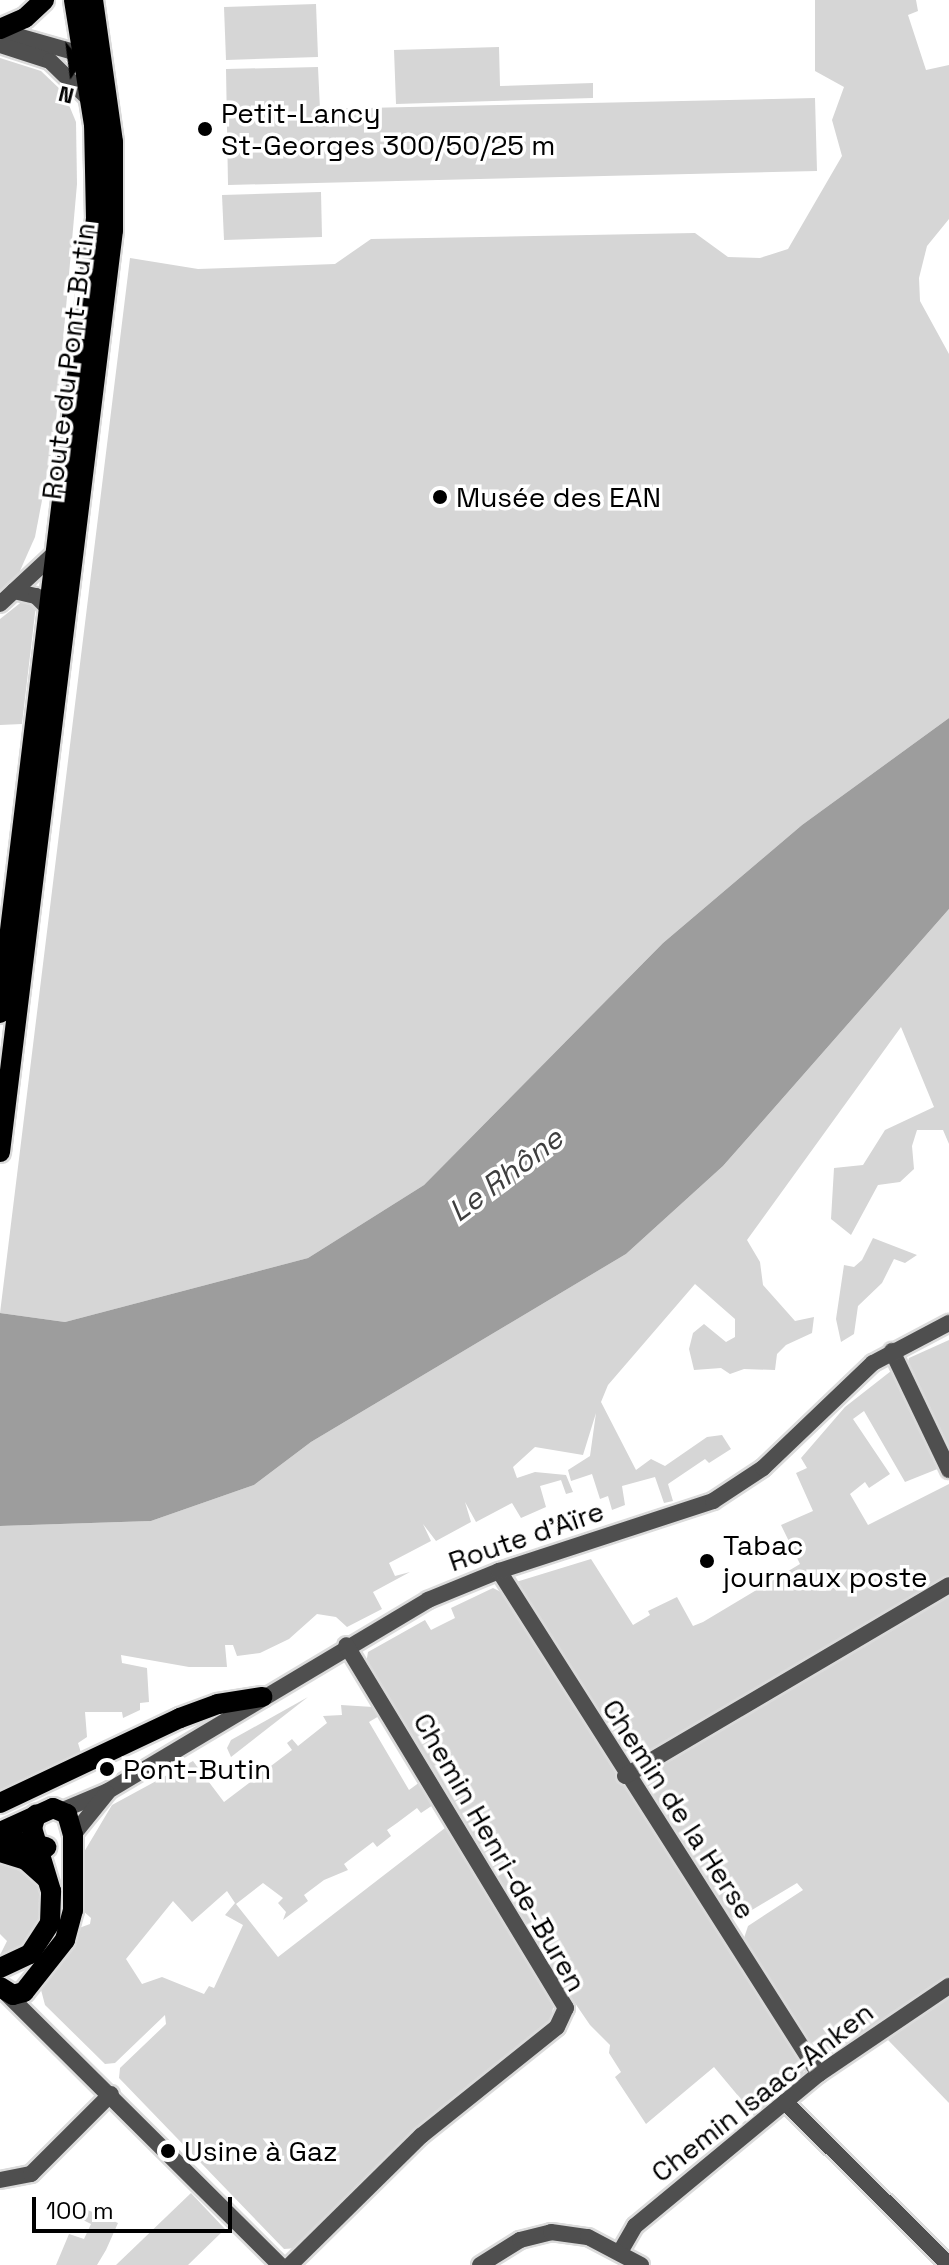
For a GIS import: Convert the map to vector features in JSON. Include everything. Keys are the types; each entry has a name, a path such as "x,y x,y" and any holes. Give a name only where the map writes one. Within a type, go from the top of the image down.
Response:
{"main road":[{"path":"0,30 25,18 44,0"},
{"name":"Route du Pont-Butin","path":"44,727 49,609 96,218 91,102 74,0"},
{"name":"Route du Pont-Butin","path":"44,727 113,230 113,142 93,0"},
{"path":"0,1013 44,727"},
{"path":"0,1152 44,727"},
{"path":"0,1803 180,1718 218,1704 262,1697"},
{"path":"3,1990 24,1992 59,1951 71,1926 71,1818 63,1810 48,1808 36,1815 8,1842"},
{"path":"5,1963 30,1954 48,1930 53,1905 41,1845 32,1828 36,1815"},
{"path":"8,1842 55,1848 73,1835"},
{"path":"8,1842 46,1878"},
{"path":"5,1963 28,1967 32,1982"}],"street":[{"path":"0,30 83,53 103,64"},
{"path":"0,45 50,61 91,102"},
{"path":"0,604 57,551"},
{"path":"14,591 36,596 49,609"},
{"name":"Route d'Aïre","path":"63,1810 108,1791 346,1645 428,1600 499,1571 678,1516 723,1495 763,1468 851,1380 892,1351 949,1323"},
{"path":"892,1351 949,1470"},
{"name":"Chemin de la Herse","path":"499,1571 625,1776 819,2074"},
{"path":"625,1776 949,1585"},
{"name":"Chemin Henri-de-Buren","path":"290,2265 421,2136 557,2027 566,2008 481,1875 437,1791 346,1645"},
{"name":"Route d'Aïre","path":"73,1835 108,1791"},
{"path":"32,1982 31,1998 43,2024"},
{"name":"Chemin Isaac-Anken","path":"620,2252 635,2226 819,2074 949,1986"},
{"path":"3,1990 43,2024 280,2265"},
{"path":"0,2180 31,2174 111,2094"},
{"path":"785,2102 949,2265"},
{"path":"480,2265 520,2240 551,2232 588,2237 641,2265"}],"shaded area":[{"path":"815,0 916,0 918,11 908,15 926,70 949,65 949,219 927,246 919,278 920,301 949,354 949,718 802,825 663,943 424,1185 308,1258 65,1322 0,1313 130,258 198,269 335,264 371,239 695,233 728,257 760,258 788,249 842,156 832,120 844,87 815,71"},
{"path":"316,4 318,57 226,60 224,7"},
{"path":"499,47 500,86 593,83 593,98 396,104 394,50"},
{"path":"0,58 41,71 64,93 76,122 77,184 55,432 35,537 19,573 0,592"},
{"path":"318,67 320,109 815,98 817,171 228,185 226,69"},
{"path":"321,192 322,237 224,240 222,195"},
{"path":"24,600 36,605 22,724 0,725 0,619"},
{"path":"949,909 949,1144 943,1130 917,1130 912,1146 914,1169 900,1182 878,1185 851,1235 831,1219 834,1168 863,1165 885,1130 934,1107 901,1027 747,1240 760,1262 763,1285 795,1321 814,1317 812,1333 786,1345 777,1354 775,1370 744,1369 730,1374 721,1368 694,1370 689,1349 693,1333 704,1324 726,1342 735,1337 735,1319 695,1284 608,1385 601,1402 636,1470 651,1459 665,1466 707,1437 722,1435 731,1449 709,1463 705,1459 668,1484 673,1501 664,1503 655,1477 622,1486 625,1505 612,1510 608,1496 600,1499 592,1474 571,1481 568,1470 590,1456 596,1413 583,1455 535,1447 513,1467 517,1478 535,1472 566,1475 573,1492 566,1494 561,1480 540,1486 546,1507 521,1518 512,1503 476,1522 465,1502 471,1522 436,1541 423,1524 431,1541 389,1563 395,1576 410,1572 373,1592 382,1609 347,1627 336,1617 317,1614 289,1639 260,1653 237,1656 233,1645 225,1645 227,1667 189,1667 121,1655 122,1663 147,1668 149,1702 140,1703 140,1710 123,1718 122,1712 85,1712 87,1737 78,1743 82,1756 0,1793 0,1526 151,1521 254,1485 311,1442 626,1254 723,1166"},
{"path":"873,1238 917,1255 905,1263 894,1259 882,1283 858,1306 854,1334 841,1342 836,1319 844,1265 854,1267 862,1260"},
{"path":"949,1340 949,1453 907,1365 909,1358"},
{"path":"891,1371 896,1372 940,1468 905,1482 864,1411 853,1419 890,1474 869,1488 865,1482 850,1494 868,1525 949,1484 949,1578 643,1758 628,1758 516,1582 591,1559 633,1625 650,1615 648,1611 677,1597 693,1626 703,1622 800,1564 781,1525 813,1511 796,1473 807,1468 801,1458 845,1407"},
{"path":"493,1588 501,1592 805,2064 803,2076 755,2116 714,2067 646,2124 615,2077 621,2072 609,2053 610,2045 590,2025 527,1933 366,1664 368,1652 425,1620 431,1630 455,1618 451,1608"},
{"path":"949,1593 949,1976 838,2050 818,2052 809,2047 742,1944 748,1926 803,1890 797,1883 737,1919 723,1914 644,1786 645,1777 650,1769"},
{"path":"308,1697 231,1757 227,1748 231,1740"},
{"path":"341,1705 373,1707 379,1716 369,1722 409,1790 420,1782 433,1805 421,1813 417,1808 387,1830 391,1836 377,1847 373,1842 344,1864 348,1870 324,1880 304,1895 308,1901 283,1920 286,1912 278,1903 283,1898 263,1883 236,1904 278,1957 445,1828 554,2001 551,2022 298,2248 284,2249 119,2078 120,2068 166,2024 165,2015 115,2063 105,2064 45,2005 40,1986 66,1957 79,1928 90,1924 91,1918 82,1910 84,1852 112,1805 193,1761 224,1802 253,1780 247,1772 257,1764 263,1772 292,1750 287,1743 292,1739 298,1746 327,1723 323,1716 342,1715","holes":["227,1891 235,1903 225,1915 243,1925 214,1988 209,1986 204,1994 162,1977 142,1984 126,1959 173,1901 192,1922"]},
{"path":"0,1859 14,1860 43,1888 43,1923 24,1948 7,1957 0,1955 7,1941 0,1934"},
{"path":"949,1995 949,2103 888,2040"},
{"path":"191,2193 225,2229 188,2265 116,2265"},
{"path":"83,2208 118,2223 106,2250 97,2265 56,2265 69,2234 84,2239 91,2224 79,2218"}],"water":[{"name":"Le Rhône","path":"949,718 949,909 723,1166 626,1254 311,1442 254,1485 151,1521 0,1526 0,1313 65,1322 308,1258 424,1185 663,943 802,825"}],"place":[{"name":"Petit-Lancy St-Georges 300/50/25 m","path":"205,129"},
{"name":"Musée des EAN","path":"440,497"},
{"name":"Tabac journaux poste","path":"707,1561"},
{"name":"Pont-Butin","path":"107,1769"},
{"name":"Usine à Gaz","path":"168,2151"}]}
